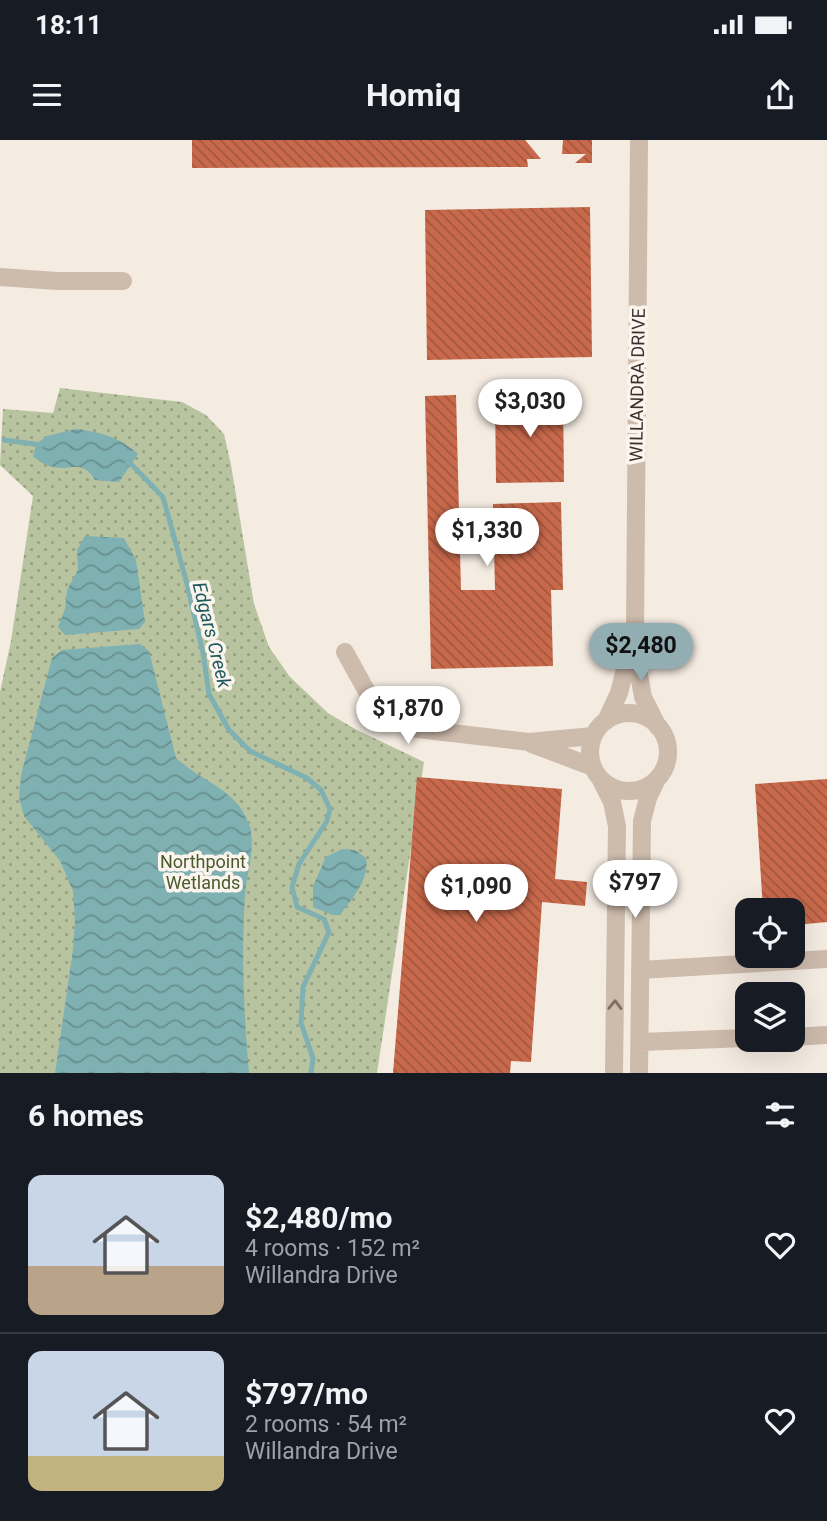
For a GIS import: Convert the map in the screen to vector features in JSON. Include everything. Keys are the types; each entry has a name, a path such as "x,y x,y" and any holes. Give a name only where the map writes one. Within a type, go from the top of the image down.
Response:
{"street":[{"name":"WILLANDRA DRIVE","path":"639,140 635,630 643,696 658,727"},
{"path":"0,277 57,281 123,281"},
{"path":"0,290 57,281"},
{"name":"WILLANDRA DRIVE","path":"606,721 619,694 635,630"},
{"path":"345,652 366,690 380,708 395,719 417,729 529,742 593,736"},
{"path":"614,1073 617,826 612,802 590,757 593,736 606,721 627,713 649,719 658,727 664,736 667,759 664,770 648,798 642,821 639,1073"},
{"path":"529,742 597,773 610,786 622,790 635,791 647,787 657,779"},
{"path":"640,970 827,959"},
{"path":"805,1036 827,1035"},
{"path":"640,1042 735,1038"}],"green space":[{"name":"Northpoint Wetlands","path":"60,388 182,402 206,415 224,434 254,604 269,647 290,677 328,713 424,762 377,1073 0,1073 0,692 11,641 33,496 0,465 3,409 53,413"}],"water":[{"path":"76,429 109,436 138,454 119,482 95,480 81,468 51,466 33,457 36,444 47,436"},
{"path":"85,536 124,538 136,560 145,622 139,629 65,635 58,627 65,609 67,590 78,570 77,550"},
{"path":"140,644 149,651 176,758 233,800 240,807 250,828 252,848 245,895 243,940 249,1073 55,1073 73,950 73,891 60,861 24,816 19,797 21,775 52,658 62,650"},
{"path":"342,849 355,850 366,858 367,866 355,895 340,915 332,915 313,907 313,886 326,857"}],"building":[{"path":"192,140 525,140 541,159 527,159 528,167 192,168"},
{"path":"563,140 592,140 592,163 575,163 586,154 562,154"},
{"path":"590,207 592,357 427,360 425,210"},
{"path":"456,395 461,590 495,590 493,504 561,502 563,590 551,590 553,666 431,669 425,396"},
{"path":"563,395 564,482 496,483 495,396"},
{"path":"417,777 562,789 555,879 587,882 585,906 542,902 531,1062 511,1061 510,1073 393,1073"},
{"path":"827,779 827,922 805,924 805,898 762,898 755,784"}],"waterway":[{"name":"Edgars Creek","path":"4,440 42,445"},
{"name":"Edgars Creek","path":"127,463 163,497 187,584 203,653 209,694 229,730 250,751 307,778 321,790 330,809 327,821 299,864 292,887 297,907 324,919 329,932 303,987 301,1023 313,1058 311,1073"}]}
